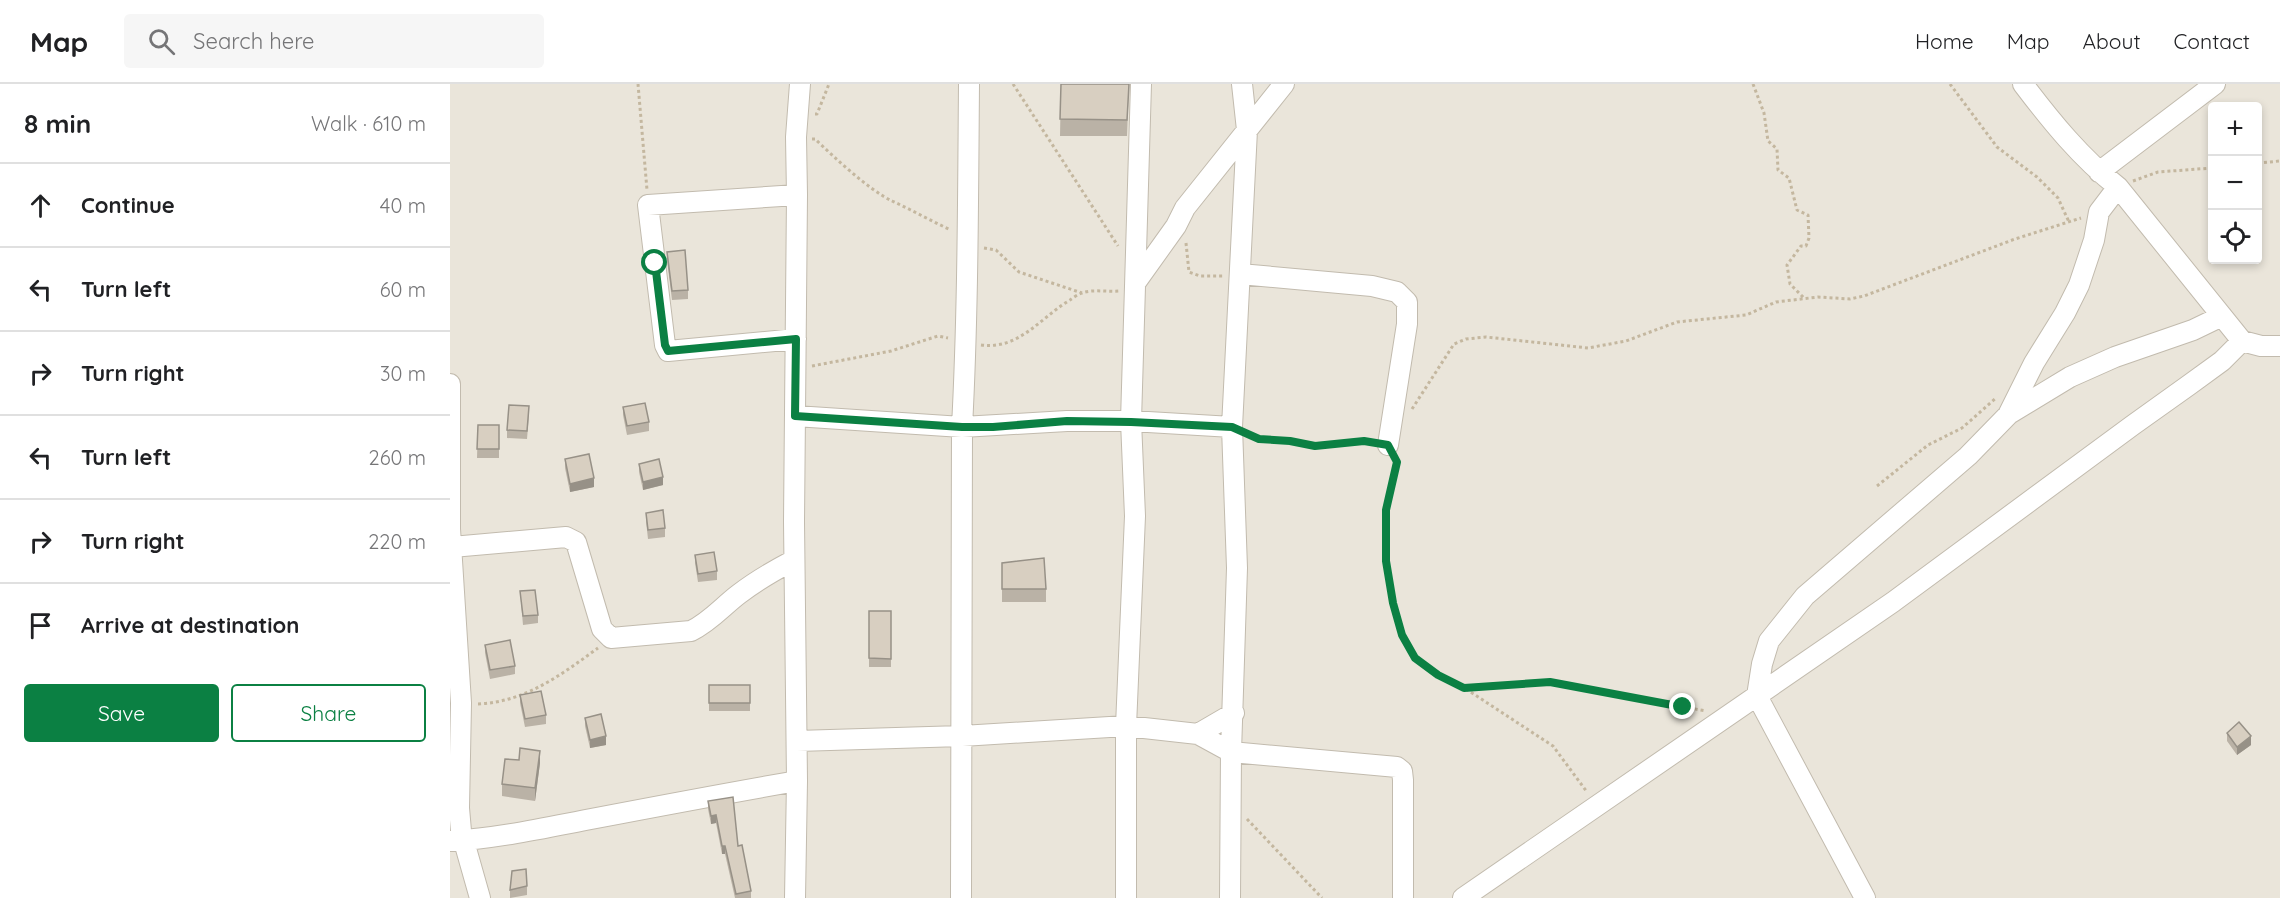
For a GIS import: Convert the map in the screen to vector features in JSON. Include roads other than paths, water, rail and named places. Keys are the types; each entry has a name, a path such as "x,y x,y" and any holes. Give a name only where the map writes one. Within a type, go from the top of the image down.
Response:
{"street":[{"path":"795,898 797,741 794,560 798,195 796,137 800,84"},
{"path":"961,898 962,427 967,340 969,84"},
{"path":"1126,898 1126,726 1135,516 1131,422 1141,84"},
{"path":"1230,898 1231,752 1237,568 1232,427 1247,130 1242,84"},
{"path":"1136,277 1176,226 1185,208 1284,84"},
{"path":"2023,84 2052,122 2098,172 2118,187 2242,341 2262,346 2280,346"},
{"path":"2098,172 2215,84"},
{"path":"2008,414 2034,363 2065,313 2079,285 2094,240 2099,212 2118,187"},
{"path":"796,339 668,351 665,345 648,205 798,195"},
{"path":"1240,273 1372,286 1397,292 1407,302 1407,324 1388,445"},
{"path":"1865,898 1757,696 1762,664 1769,640 1804,596 1968,456 2008,414 2070,377 2115,357 2193,330 2222,316"},
{"path":"1463,898 1893,602 2222,361 2242,341"},
{"path":"450,384 450,529 459,808 457,841 480,898"},
{"path":"795,416 962,427 1067,421 1232,427"},
{"path":"452,547 566,537 571,539 576,542 602,629 611,638 691,631 702,626 756,582 794,560"},
{"path":"1198,734 1234,713"},
{"path":"797,741 962,736 1126,726 1198,734 1231,752 1389,765 1402,771 1403,898"},
{"path":"457,841 538,830 675,802 797,781"}]}
